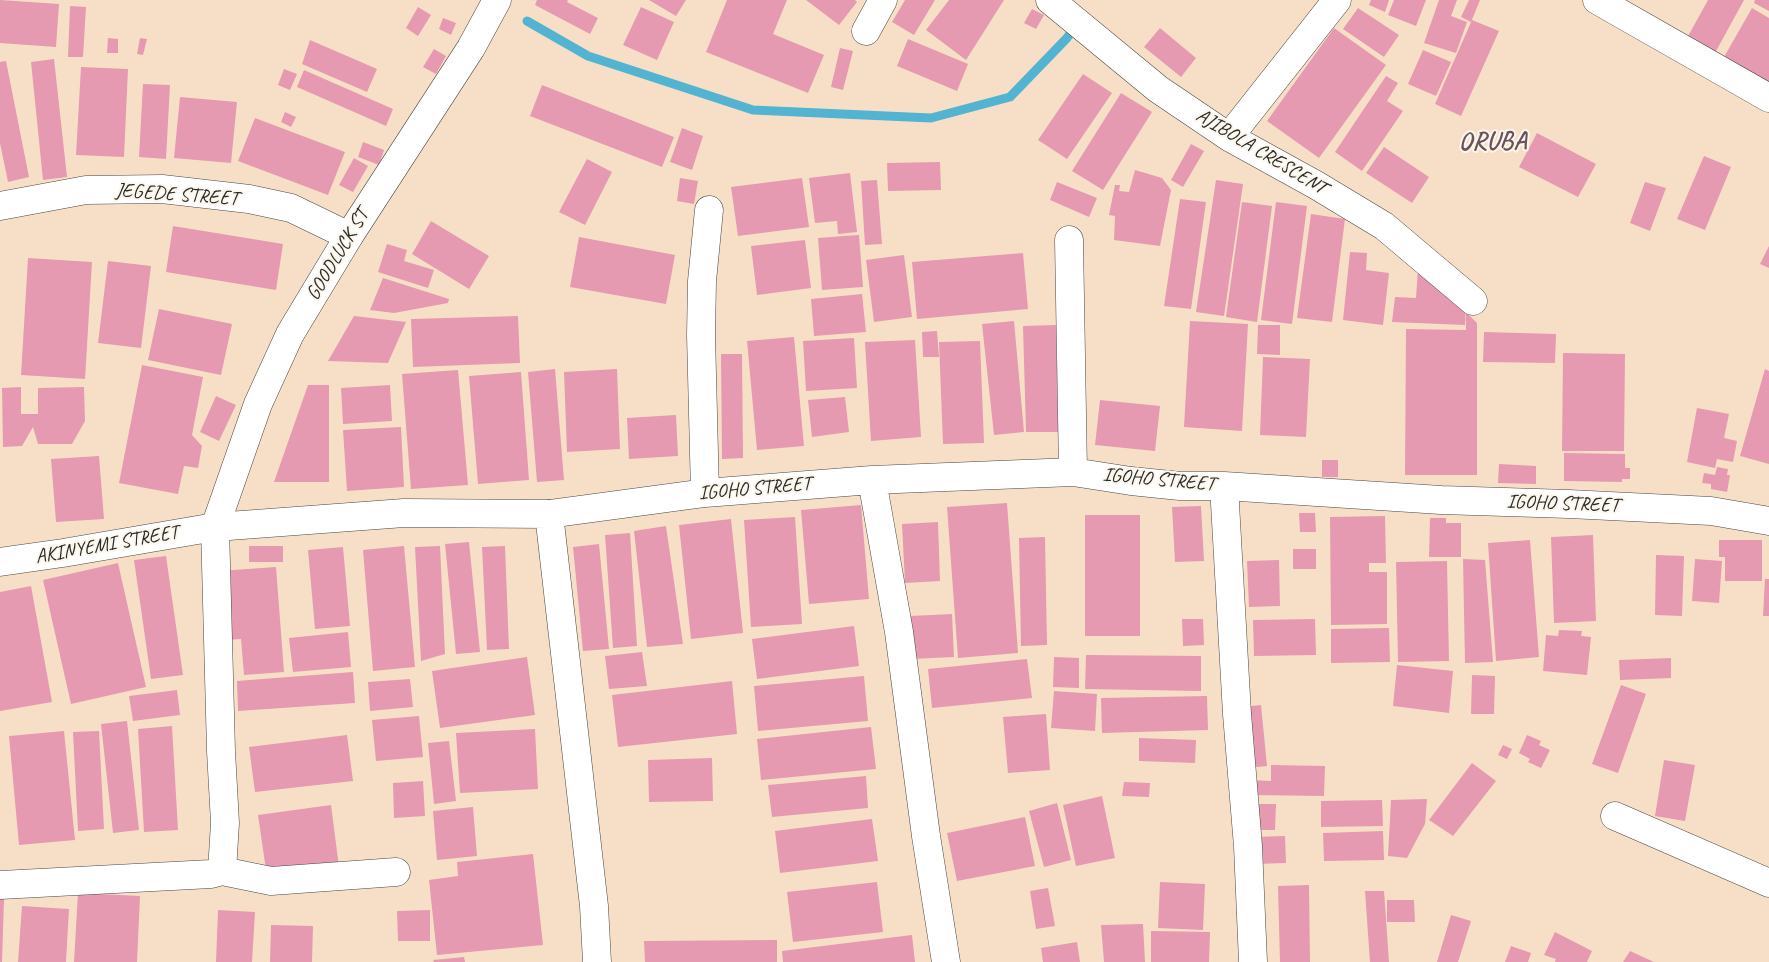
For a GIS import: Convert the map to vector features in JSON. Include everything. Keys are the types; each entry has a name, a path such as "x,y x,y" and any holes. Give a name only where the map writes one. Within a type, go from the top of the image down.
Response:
{"street":[{"name":"GOODLUCK ST","path":"215,526 258,404 290,334 349,236 471,48 497,0"},
{"path":"866,31 883,0"},
{"name":"AJIBOLA CRESCENT","path":"1050,0 1158,89 1229,137 1316,185 1384,226 1473,301"},
{"path":"1229,137 1337,0"},
{"path":"1597,0 1769,98"},
{"name":"JEGEDE STREET","path":"0,206 86,190 162,189 249,199 291,208 349,236"},
{"path":"705,493 701,317 702,281 709,210"},
{"path":"1069,240 1073,472"},
{"name":"IGOHO STREET","path":"215,526 404,513 549,514 705,493 872,480 1073,472 1180,486 1224,486 1441,500 1711,511 1769,521"},
{"path":"872,480 899,632 926,836 946,962"},
{"path":"1224,486 1237,714 1248,846 1253,962"},
{"path":"549,514 594,906 597,962"},
{"path":"215,526 221,750 225,823 222,872"},
{"name":"AKINYEMI STREET","path":"0,562 64,553 215,526"},
{"path":"1615,816 1769,883"},
{"path":"0,885 222,872 271,882 396,872"}],"building":[{"path":"0,0 59,4 56,47 0,43"},
{"path":"537,0 568,0 567,2 598,18 590,34 535,5"},
{"path":"649,0 686,0 676,16"},
{"path":"727,0 787,0 773,34 824,55 808,93 706,52"},
{"path":"806,0 855,0 857,2 839,25"},
{"path":"905,0 935,0 914,35 892,22"},
{"path":"949,0 1004,0 966,60 926,30"},
{"path":"1371,0 1389,0 1385,12 1369,5"},
{"path":"1394,0 1426,0 1416,26 1388,15"},
{"path":"1439,0 1457,0 1451,16 1467,22 1456,53 1424,43"},
{"path":"1469,0 1480,0 1471,22 1461,17"},
{"path":"1708,0 1744,0 1715,53 1687,38"},
{"path":"1755,0 1769,0 1769,11 1754,3"},
{"path":"70,6 86,7 83,57 68,57"},
{"path":"418,7 431,15 418,36 406,28"},
{"path":"641,7 674,22 657,60 623,45"},
{"path":"1358,8 1399,35 1384,57 1343,29"},
{"path":"1752,8 1769,18 1769,83 1724,57"},
{"path":"1032,9 1044,15 1036,29 1024,23"},
{"path":"443,18 456,23 451,35 439,29"},
{"path":"1472,20 1499,31 1461,116 1435,104"},
{"path":"1160,28 1196,58 1181,77 1144,47"},
{"path":"1334,28 1386,65 1319,158 1267,121"},
{"path":"108,38 118,39 118,53 107,53"},
{"path":"140,38 147,39 143,55 137,54"},
{"path":"908,39 968,64 957,91 897,66"},
{"path":"310,40 377,69 367,92 302,64"},
{"path":"840,48 853,51 843,90 831,87"},
{"path":"434,49 446,56 436,74 423,67"},
{"path":"1423,50 1451,62 1436,96 1408,84"},
{"path":"54,59 67,177 43,180 31,62"},
{"path":"6,61 29,177 8,182 0,143 0,62"},
{"path":"81,67 128,69 124,157 76,155"},
{"path":"284,69 297,74 290,90 278,85"},
{"path":"304,70 393,109 386,126 297,87"},
{"path":"1083,74 1112,93 1067,159 1038,140"},
{"path":"1386,76 1398,83 1387,101 1403,111 1362,171 1335,152"},
{"path":"143,84 170,85 166,159 139,157"},
{"path":"542,85 674,137 662,167 530,116"},
{"path":"1121,93 1152,112 1103,190 1072,171"},
{"path":"180,97 237,102 231,163 174,158"},
{"path":"285,112 296,117 291,127 281,122"},
{"path":"255,118 345,152 328,195 238,161"},
{"path":"682,128 703,136 692,170 670,162"},
{"path":"1537,133 1596,164 1578,197 1519,167"},
{"path":"363,142 384,150 379,165 358,157"},
{"path":"1191,144 1204,151 1183,187 1171,180"},
{"path":"1384,147 1429,177 1412,203 1366,173"},
{"path":"1704,156 1731,167 1705,230 1677,219"},
{"path":"354,158 368,166 353,192 339,185"},
{"path":"587,159 612,172 585,225 559,212"},
{"path":"940,162 941,190 888,191 887,163"},
{"path":"1135,170 1162,178 1171,190 1160,246 1114,240 1115,216 1109,215 1115,185 1120,185 1119,191 1129,192"},
{"path":"850,173 857,232 838,234 837,221 815,223 809,178"},
{"path":"680,178 698,181 694,204 677,201"},
{"path":"802,178 809,227 738,236 731,187"},
{"path":"877,180 882,244 865,245 861,181"},
{"path":"1216,180 1243,184 1224,316 1196,312"},
{"path":"1057,182 1097,198 1089,217 1050,200"},
{"path":"1645,182 1666,188 1650,231 1630,223"},
{"path":"1180,199 1206,202 1191,309 1164,306"},
{"path":"1242,202 1272,206 1257,322 1226,317"},
{"path":"1276,202 1307,206 1292,324 1261,320"},
{"path":"1311,214 1345,219 1332,322 1297,318"},
{"path":"431,221 489,256 469,289 412,254"},
{"path":"173,226 283,244 276,290 166,272"},
{"path":"859,235 863,287 822,290 818,238"},
{"path":"579,237 675,255 666,304 570,287"},
{"path":"805,240 811,288 757,295 751,246"},
{"path":"387,244 407,250 404,261 434,270 428,288 378,272"},
{"path":"1769,246 1769,268 1760,264"},
{"path":"1350,252 1367,253 1366,270 1389,273 1383,325 1343,320"},
{"path":"1023,253 1028,309 917,319 912,262"},
{"path":"904,255 912,317 874,322 866,260"},
{"path":"28,258 92,262 85,379 21,375"},
{"path":"108,261 151,266 141,348 98,343"},
{"path":"1418,269 1466,308 1465,325 1392,322 1395,297 1416,298"},
{"path":"383,278 449,299 448,303 394,313 370,310"},
{"path":"862,294 866,332 814,336 811,299"},
{"path":"159,309 232,324 221,375 148,360"},
{"path":"1466,312 1477,323 1477,475 1405,475 1406,329 1466,330"},
{"path":"354,316 406,322 388,363 328,361"},
{"path":"518,316 520,363 413,367 411,319"},
{"path":"1014,321 1024,432 994,435 982,324"},
{"path":"1190,321 1248,324 1242,431 1184,427"},
{"path":"1056,325 1058,432 1026,432 1023,326"},
{"path":"1258,325 1280,325 1280,355 1257,354"},
{"path":"937,331 939,357 923,357 922,332"},
{"path":"1484,332 1556,334 1555,363 1483,362"},
{"path":"794,337 804,446 757,450 747,341"},
{"path":"854,338 857,388 806,391 803,341"},
{"path":"915,340 921,437 871,441 865,342"},
{"path":"980,341 984,443 943,444 939,342"},
{"path":"1563,353 1625,354 1624,451 1562,451"},
{"path":"721,354 742,354 743,458 722,459"},
{"path":"1263,357 1310,359 1306,437 1260,435"},
{"path":"142,365 203,377 192,435 202,446 198,468 184,466 178,494 119,483"},
{"path":"555,369 564,480 537,482 528,372"},
{"path":"617,369 620,449 567,452 564,372"},
{"path":"1765,369 1769,371 1769,464 1740,456"},
{"path":"458,370 468,485 411,489 402,374"},
{"path":"521,372 529,480 478,484 469,376"},
{"path":"308,385 329,385 329,482 274,482"},
{"path":"390,385 392,421 343,424 341,388"},
{"path":"21,387 21,414 38,414 38,388 84,387 85,421 72,444 38,444 33,427 22,446 3,447 2,388"},
{"path":"216,396 236,405 219,441 200,432"},
{"path":"845,397 849,432 812,437 808,400"},
{"path":"1100,400 1160,406 1155,451 1095,445"},
{"path":"1697,408 1729,414 1724,438 1737,441 1733,462 1717,459 1715,468 1687,462"},
{"path":"676,415 678,456 629,459 627,418"},
{"path":"401,427 404,487 347,491 343,430"},
{"path":"1564,453 1625,454 1625,468 1630,468 1630,479 1622,479 1622,482 1564,481"},
{"path":"99,456 104,519 56,522 51,459"},
{"path":"1322,460 1338,460 1338,477 1322,477"},
{"path":"1499,464 1536,466 1536,484 1498,483"},
{"path":"1717,467 1728,469 1727,475 1730,475 1727,492 1711,489 1711,484 1702,483 1704,473 1715,475"},
{"path":"1007,503 1018,653 958,658 947,507"},
{"path":"861,505 869,599 809,604 801,510"},
{"path":"1201,506 1204,561 1175,562 1172,507"},
{"path":"1299,513 1315,513 1316,532 1300,532"},
{"path":"1085,515 1140,515 1140,636 1085,636"},
{"path":"1385,516 1386,563 1369,563 1369,572 1387,572 1387,624 1331,625 1330,517"},
{"path":"795,517 802,624 751,627 744,520"},
{"path":"1430,518 1446,518 1446,523 1461,523 1461,557 1429,557"},
{"path":"731,519 743,633 691,639 679,525"},
{"path":"938,522 940,581 905,583 902,524"},
{"path":"666,526 683,644 647,647 634,531"},
{"path":"630,533 637,646 613,648 605,535"},
{"path":"1593,535 1596,621 1554,623 1551,537"},
{"path":"1045,537 1047,645 1021,646 1019,538"},
{"path":"1530,540 1539,657 1496,661 1488,543"},
{"path":"1719,540 1762,540 1762,581 1725,581 1725,557 1719,557"},
{"path":"469,542 480,652 456,654 445,544"},
{"path":"599,544 609,649 583,651 573,547"},
{"path":"249,546 283,546 283,562 249,562"},
{"path":"404,546 415,667 373,671 363,550"},
{"path":"440,546 445,654 421,661 415,547"},
{"path":"505,546 509,649 487,650 482,547"},
{"path":"343,547 350,626 315,629 308,550"},
{"path":"1293,549 1316,549 1316,569 1293,569"},
{"path":"1656,555 1684,556 1682,616 1655,615"},
{"path":"166,556 183,675 151,679 134,560"},
{"path":"1463,559 1485,560 1493,662 1465,663"},
{"path":"1695,559 1722,561 1719,603 1692,601"},
{"path":"1279,560 1280,606 1249,607 1247,561"},
{"path":"1447,561 1449,661 1398,662 1396,562"},
{"path":"118,563 146,687 71,704 43,580"},
{"path":"276,567 284,672 244,675 241,639 224,640 219,571"},
{"path":"1765,579 1769,579 1769,616 1763,616"},
{"path":"31,586 52,702 0,711 0,592"},
{"path":"952,614 954,657 912,659 910,616"},
{"path":"1182,619 1203,619 1204,645 1183,646"},
{"path":"1315,619 1316,655 1254,656 1253,620"},
{"path":"854,626 859,666 757,679 752,639"},
{"path":"1389,628 1390,662 1331,663 1331,629"},
{"path":"1559,630 1582,631 1581,636 1591,637 1587,675 1543,671 1546,635 1558,636"},
{"path":"348,632 351,667 293,672 289,638"},
{"path":"642,652 647,686 609,689 605,656"},
{"path":"1086,655 1201,656 1201,691 1085,689"},
{"path":"527,657 535,715 440,728 432,671"},
{"path":"1054,657 1079,658 1079,688 1053,687"},
{"path":"1671,658 1671,678 1620,680 1619,660"},
{"path":"1027,659 1032,698 932,708 928,669"},
{"path":"1397,665 1453,671 1449,713 1393,706"},
{"path":"353,672 355,703 238,711 237,681"},
{"path":"1472,675 1495,676 1494,714 1471,714"},
{"path":"864,676 868,721 758,731 754,686"},
{"path":"410,679 413,707 370,711 368,682"},
{"path":"732,681 737,734 618,747 612,695"},
{"path":"1621,685 1646,694 1618,773 1592,764"},
{"path":"177,690 180,715 133,721 129,696"},
{"path":"1054,691 1097,694 1095,731 1051,728"},
{"path":"1207,696 1208,730 1102,733 1101,698"},
{"path":"1261,705 1267,766 1248,768 1242,707"},
{"path":"1046,714 1050,770 1008,773 1003,717"},
{"path":"419,716 423,757 376,761 372,720"},
{"path":"127,721 139,830 113,833 101,724"},
{"path":"172,726 178,830 144,832 138,729"},
{"path":"871,727 876,769 761,780 757,739"},
{"path":"535,729 538,789 460,793 456,733"},
{"path":"64,731 75,840 19,845 9,736"},
{"path":"99,731 104,829 78,831 73,732"},
{"path":"347,735 353,781 255,792 249,747"},
{"path":"1527,735 1541,741 1539,745 1550,750 1541,768 1528,762 1530,759 1519,753"},
{"path":"1139,738 1196,740 1195,763 1139,761"},
{"path":"449,741 456,801 434,804 428,743"},
{"path":"1503,745 1512,749 1507,759 1498,755"},
{"path":"712,758 713,801 649,802 648,760"},
{"path":"1664,760 1695,765 1685,821 1655,816"},
{"path":"1472,763 1496,781 1453,836 1429,820"},
{"path":"1271,765 1325,766 1324,796 1251,795 1251,780 1271,781"},
{"path":"866,776 868,808 772,817 768,785"},
{"path":"423,781 425,816 394,818 393,783"},
{"path":"1124,782 1150,783 1149,797 1122,796"},
{"path":"1102,796 1115,858 1076,866 1063,805"},
{"path":"1427,799 1425,824 1407,858 1388,856 1391,800"},
{"path":"1382,800 1383,826 1321,827 1321,801"},
{"path":"1057,803 1071,860 1044,867 1029,811"},
{"path":"1257,804 1276,804 1275,830 1257,830"},
{"path":"331,805 339,867 267,877 258,815"},
{"path":"473,807 477,856 437,860 433,811"},
{"path":"1025,817 1035,866 957,881 947,833"},
{"path":"872,819 878,861 780,873 775,831"},
{"path":"1383,831 1384,860 1324,861 1323,833"},
{"path":"1285,836 1286,863 1254,864 1253,837"},
{"path":"533,854 543,945 437,955 429,880 458,876 457,862"},
{"path":"877,882 883,932 793,942 787,892"},
{"path":"1160,882 1205,884 1203,930 1158,928"},
{"path":"1309,885 1310,962 1280,962 1278,886"},
{"path":"1048,888 1055,926 1036,929 1030,891"},
{"path":"1365,891 1384,891 1389,962 1370,962"},
{"path":"78,893 140,896 137,962 74,962"},
{"path":"0,899 4,899 2,962 0,962"},
{"path":"1387,900 1414,900 1415,922 1387,922"},
{"path":"22,906 69,909 66,962 18,962"},
{"path":"218,910 255,912 252,962 216,962"},
{"path":"430,910 430,941 398,941 397,911"},
{"path":"1451,915 1471,921 1458,962 1437,962"},
{"path":"1143,924 1145,962 1104,962 1101,925"},
{"path":"271,925 313,926 312,962 270,962"},
{"path":"1151,931 1210,932 1209,962 1151,962"},
{"path":"1555,932 1592,951 1587,962 1555,962 1556,959 1544,955"},
{"path":"912,935 915,962 783,962 782,951"},
{"path":"777,940 777,962 645,962 644,941"},
{"path":"1077,942 1080,962 1043,962 1041,948"},
{"path":"1511,946 1531,953 1528,962 1505,962"},
{"path":"1630,951 1654,962 1623,962"},
{"path":"464,957 465,962 434,962 433,960"}],"waterway":[{"path":"527,21 588,56 753,110 931,118 1010,97 1067,38 1076,25"}],"district":[{"name":"ORUBA","path":"1493,142"}]}
